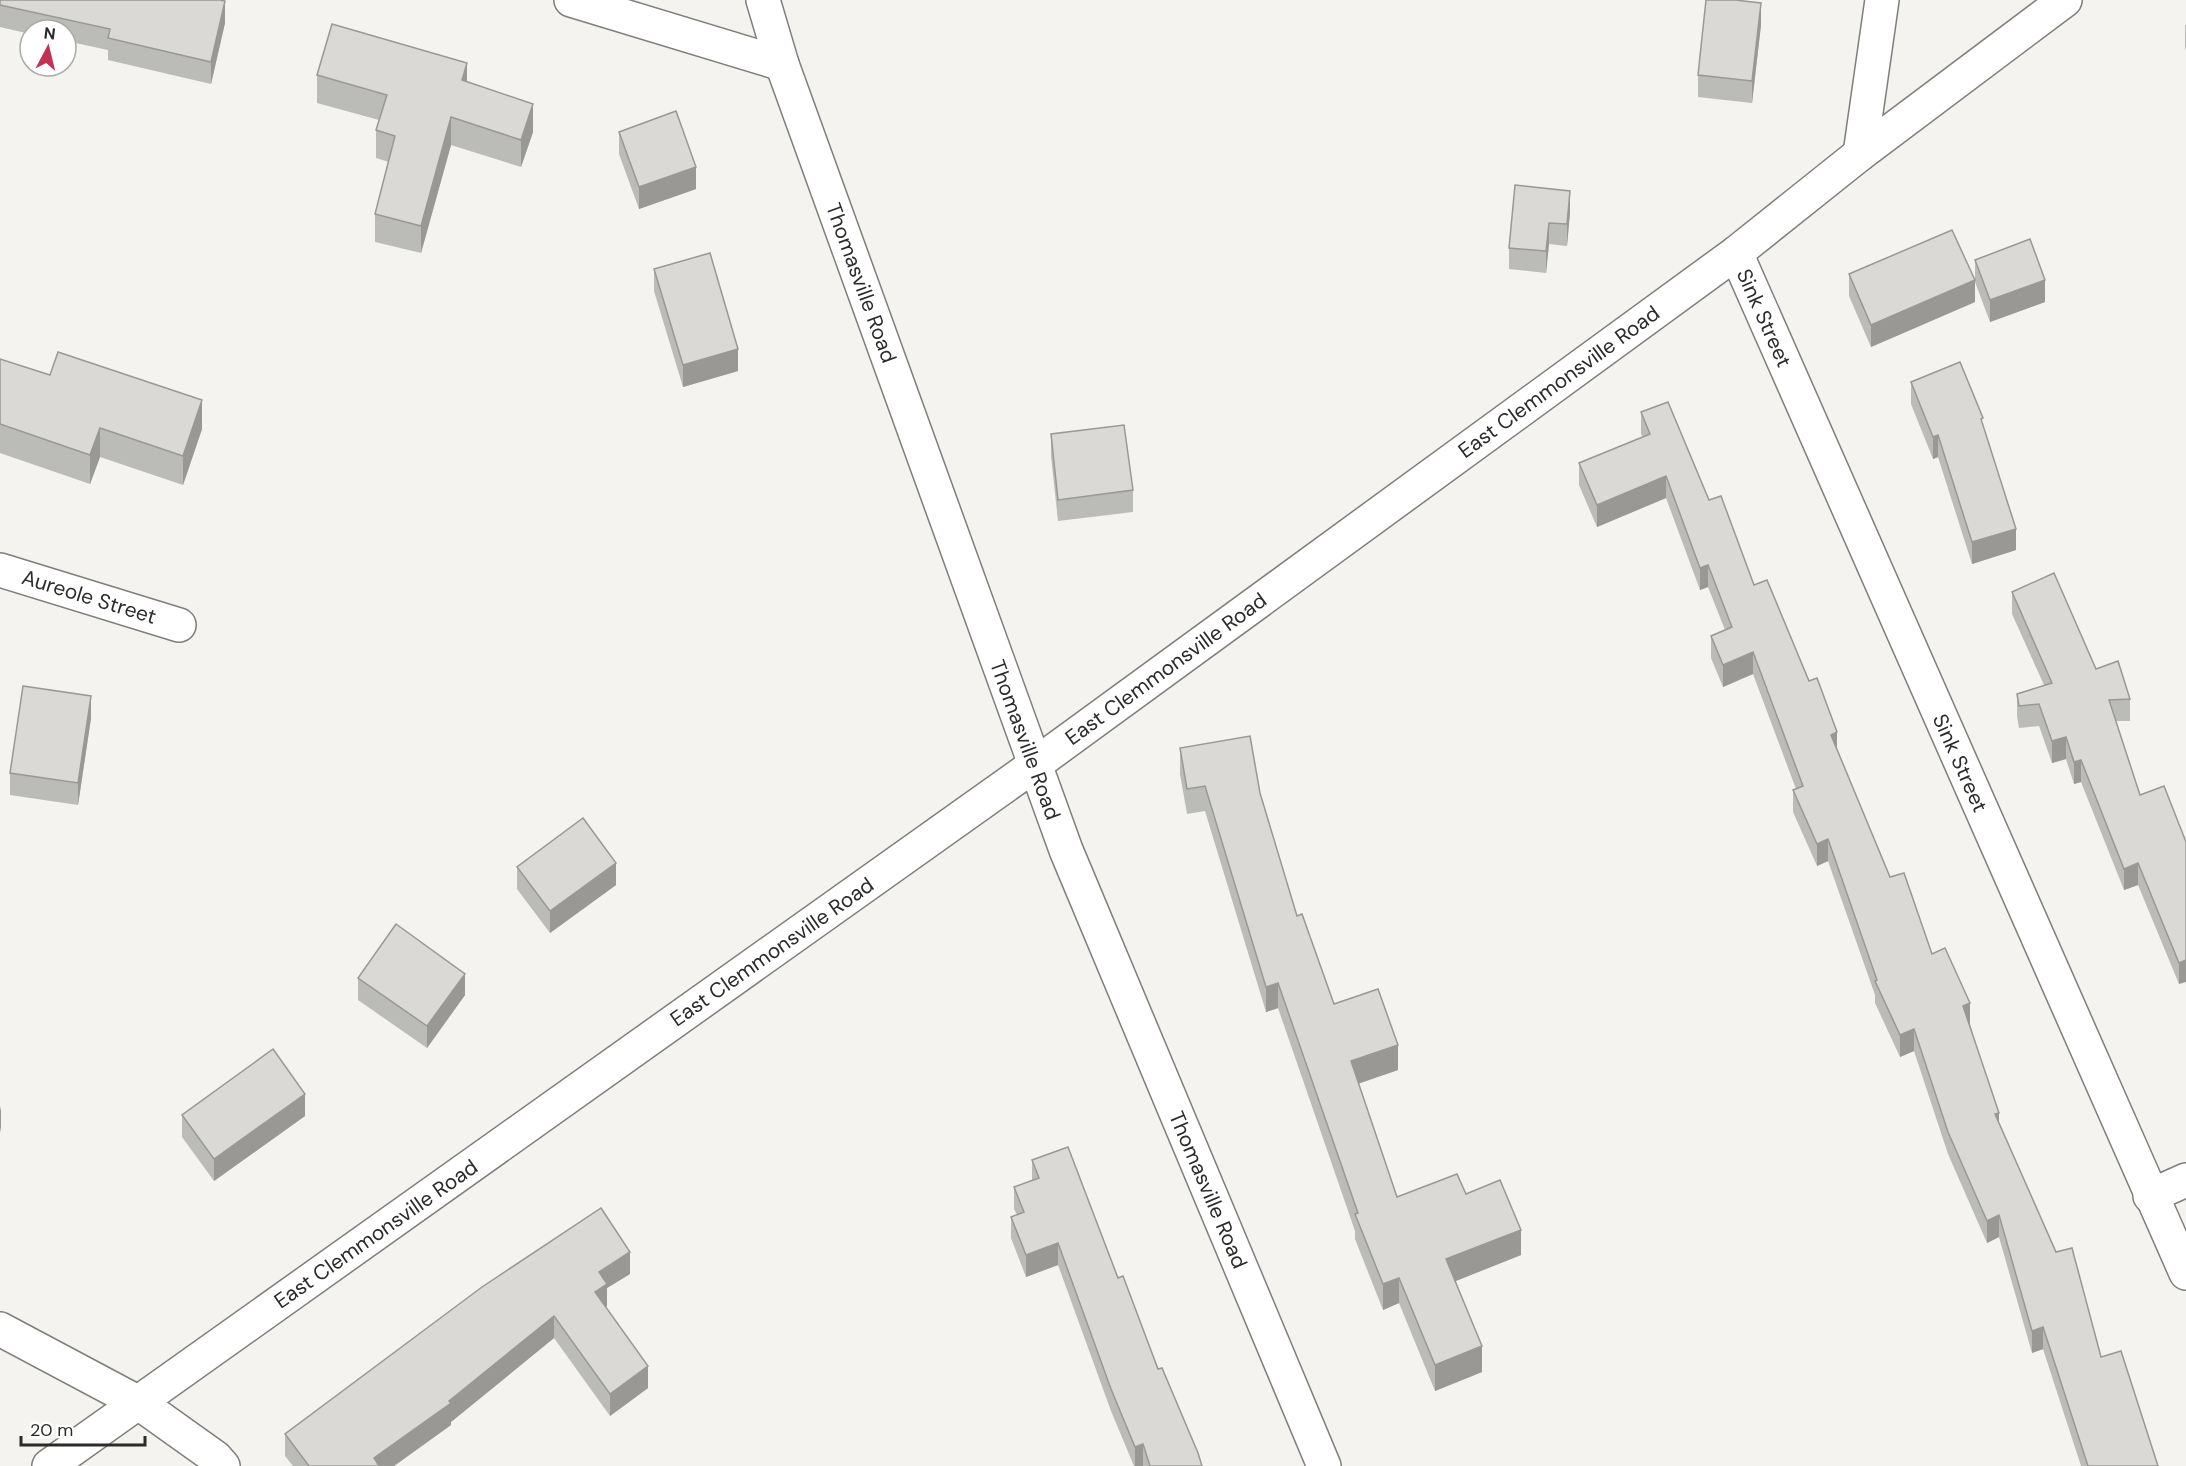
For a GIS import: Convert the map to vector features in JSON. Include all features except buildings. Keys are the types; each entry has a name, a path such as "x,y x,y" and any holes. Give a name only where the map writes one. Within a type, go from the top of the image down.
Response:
{"main road":[{"path":"571,0 782,64"},
{"name":"Thomasville Road","path":"763,0 782,64 1066,850 1324,1466"},
{"path":"1860,154 1881,0"},
{"name":"East Clemmonsville Road","path":"49,1466 1034,765 1736,253 1860,154 2066,0"},
{"name":"Sink Street","path":"1736,253 2150,1196 2186,1273"},
{"name":"Aureole Street","path":"0,570 179,625"},
{"path":"2150,1196 2186,1180"},
{"path":"0,1329 139,1403 216,1458 223,1466"}]}
